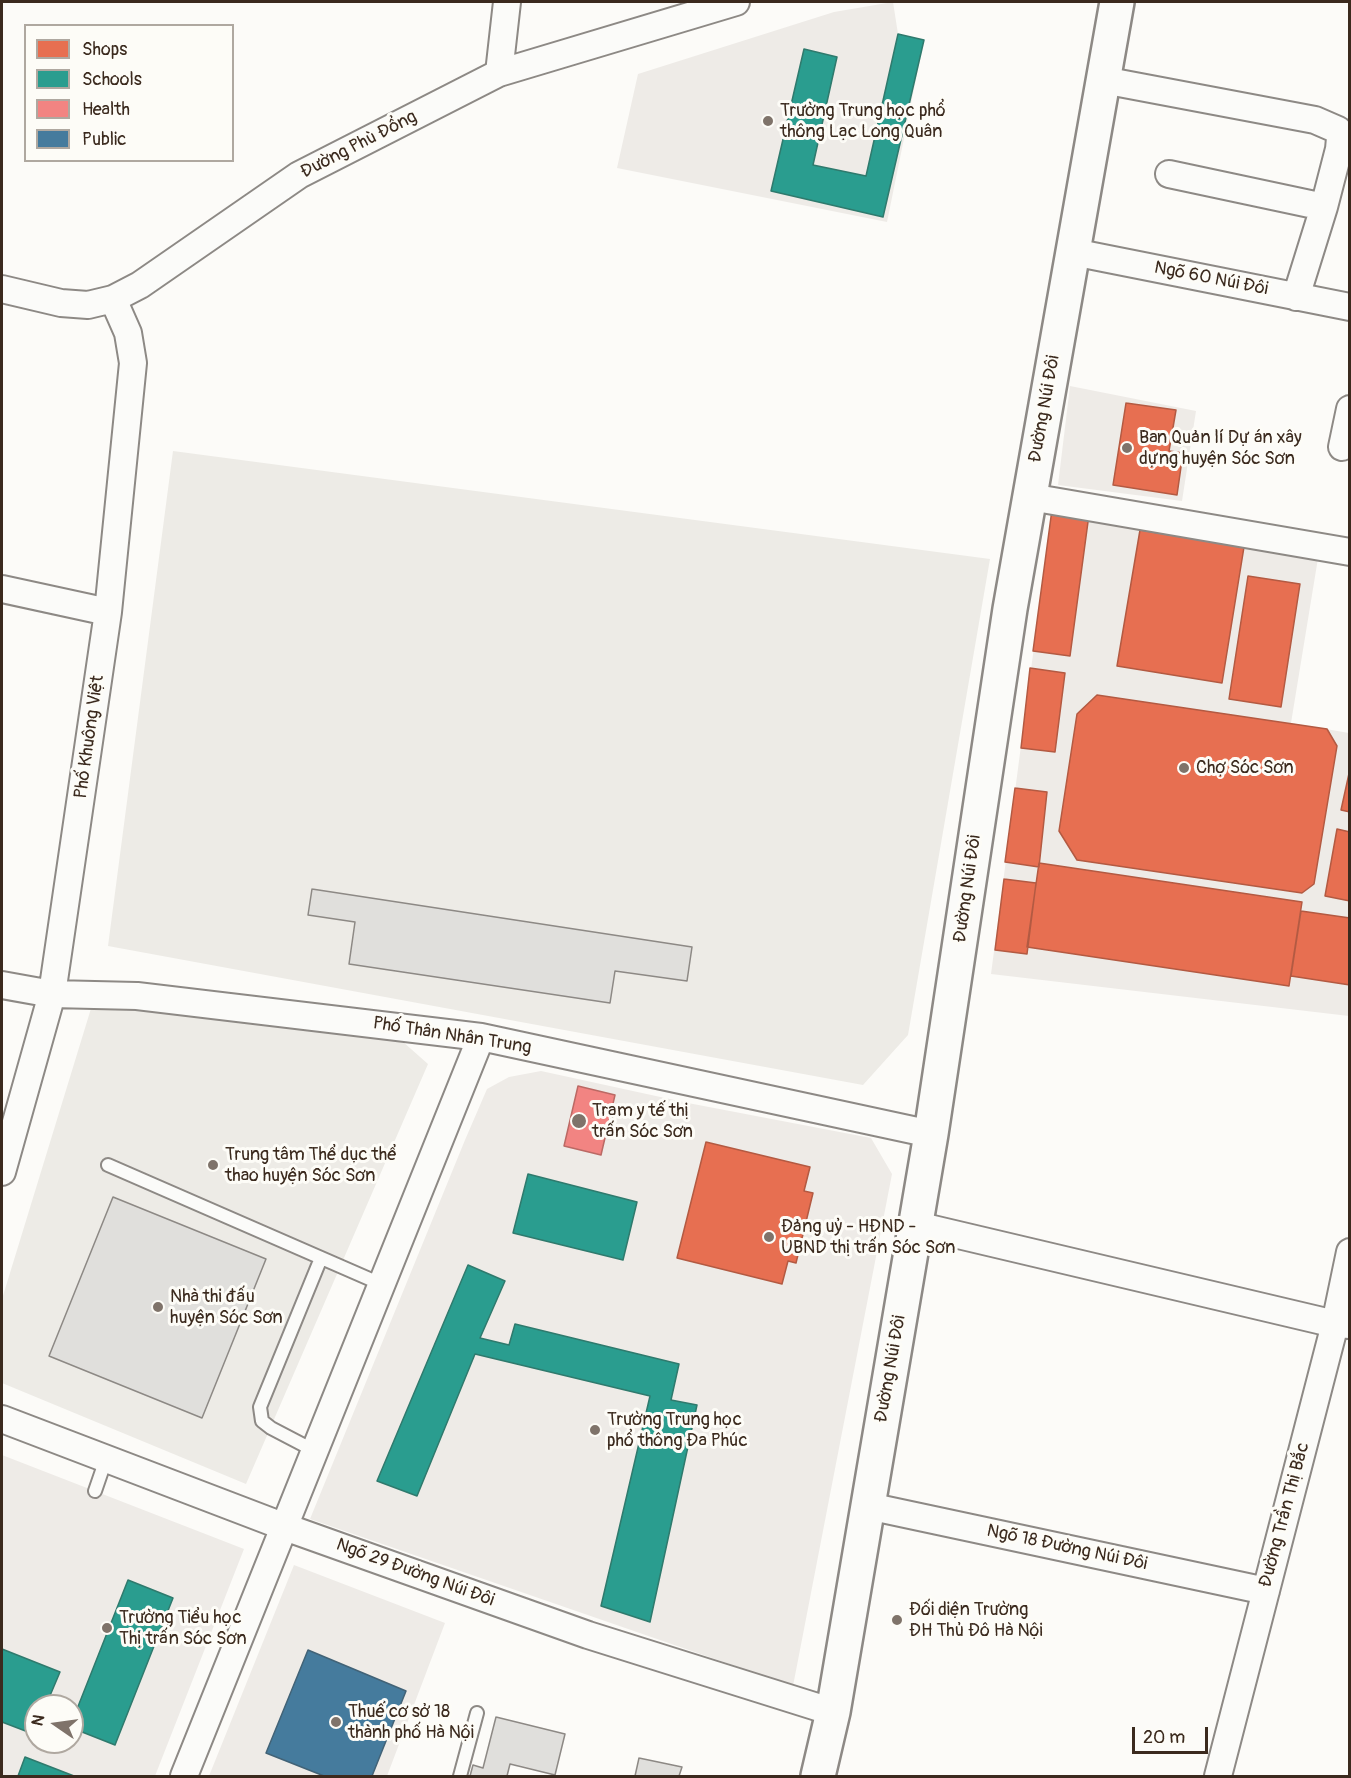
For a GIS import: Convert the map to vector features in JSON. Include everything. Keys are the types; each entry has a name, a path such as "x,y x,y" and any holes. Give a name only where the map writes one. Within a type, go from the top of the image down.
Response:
{"main road":[{"name":"Đường Núi Đôi","path":"818,1776 833,1712 932,1134 1008,621 1117,2"}],"street":[{"path":"499,73 507,2"},
{"name":"Đường Phù Đổng","path":"2,289 61,303 88,305 112,299 140,285 299,175 499,73 736,2"},
{"path":"1103,80 1315,120 1338,130 1340,138 1324,207 1296,297"},
{"path":"1169,174 1324,207"},
{"name":"Ngõ 60 Núi Đôi","path":"1073,252 1350,307"},
{"name":"Phố Khuông Việt","path":"2,1172 52,994 108,612 133,363 128,333 112,299"},
{"path":"1342,447 1350,409"},
{"path":"1030,497 1350,552"},
{"path":"2,590 108,612"},
{"name":"Phố Thân Nhân Trung","path":"2,984 52,994 137,996 481,1037 932,1134"},
{"path":"184,1776 481,1037"},
{"path":"916,1225 1342,1324"},
{"name":"Đường Trần Thị Bắc","path":"1218,1776 1266,1591 1342,1324 1350,1252"},
{"name":"Ngõ 29 Đường Núi Đôi","path":"2,1419 285,1527 588,1635 833,1712"},
{"name":"Ngõ 18 Đường Núi Đôi","path":"868,1506 1266,1591"}],"lane":[{"path":"108,1164 381,1284"},
{"path":"315,1451 262,1421 260,1407 321,1258"},
{"path":"95,1491 106,1459"},
{"path":"460,1776 477,1713"}],"shaded area":[{"name":"Trường Trung học phổ thông Lạc Long Quân","path":"893,2 898,34 924,40 887,222 617,168 638,74 834,12"},
{"name":"Ban Quản lí Dự án xây dựng huyện Sóc Sơn","path":"1070,386 1196,411 1182,501 1058,485"},
{"path":"173,451 990,559 908,1035 863,1085 108,946"},
{"name":"Chợ Sóc Sơn","path":"1053,502 1320,546 1291,723 1349,733 1349,1016 991,974"},
{"name":"Trung tâm Thể dục thể thao huyện Sóc Sơn","path":"93,1002 402,1041 428,1064 246,1484 2,1383 2,1299"},
{"name":"Trường Trung học phổ thông Đa Phúc","path":"541,1071 688,1103 871,1138 892,1174 793,1686 310,1519 487,1089 509,1077"},
{"name":"Trường Tiểu học Thị trấn Sóc Sơn","path":"2,1455 244,1549 155,1776 2,1776"},
{"path":"294,1565 445,1623 387,1776 209,1776"}],"building: Shops":[{"path":"1126,403 1176,410 1169,451 1183,453 1177,495 1113,485"},
{"path":"1053,502 1090,507 1070,656 1033,651"},
{"path":"1140,530 1244,547 1222,683 1117,666"},
{"path":"1248,576 1300,584 1281,707 1229,699"},
{"path":"1030,668 1065,673 1055,752 1021,748"},
{"path":"1097,695 1327,729 1337,746 1314,884 1302,893 1077,860 1059,831 1077,714"},
{"path":"1350,769 1350,812 1341,810"},
{"path":"1015,788 1047,792 1039,867 1005,862"},
{"path":"1337,829 1350,832 1350,901 1325,896"},
{"path":"1039,863 1302,902 1289,986 1027,947"},
{"path":"1004,879 1036,883 1027,954 995,950"},
{"path":"1301,911 1350,918 1350,985 1291,976"},
{"path":"706,1142 810,1167 804,1191 813,1193 796,1263 788,1261 782,1284 677,1258"}],"building: Schools":[{"path":"898,34 924,40 883,217 771,191 804,49 837,57 813,165 866,176"},
{"path":"528,1174 637,1202 623,1260 513,1233"},
{"path":"468,1265 505,1281 480,1338 509,1345 515,1324 679,1364 671,1400 697,1405 650,1622 601,1606 650,1396 475,1354 417,1496 377,1481"},
{"path":"128,1580 173,1598 115,1745 84,1733 83,1694"},
{"path":"2,1649 60,1672 51,1694 24,1694 24,1730 2,1722"},
{"path":"25,1757 74,1776 18,1776"}],"building: Health":[{"path":"578,1086 615,1095 601,1155 564,1146"}],"building: Public":[{"name":"Thuế cơ sở 18 thành phố Hà Nội","path":"308,1650 406,1691 372,1776 324,1776 266,1753"}],"building: Other":[{"path":"312,889 692,947 687,981 615,971 610,1003 349,964 355,922 308,915"},
{"name":"Nhà thi đấu huyện Sóc Sơn","path":"113,1197 266,1259 202,1418 49,1356"},
{"path":"496,1717 565,1734 555,1775 510,1764 507,1776 470,1776 473,1765 483,1768"},
{"path":"639,1758 682,1767 679,1776 635,1776"}],"place":[{"name":"Trường Trung học phổ thông Lạc Long Quân","path":"768,121"},
{"name":"Ban Quản lí Dự án xây dựng huyện Sóc Sơn","path":"1127,448"},
{"name":"Chợ Sóc Sơn","path":"1184,768"},
{"name":"Trạm y tế thị trấn Sóc Sơn","path":"579,1121"},
{"name":"Trung tâm Thể dục thể thao huyện Sóc Sơn","path":"213,1165"},
{"name":"Đảng uỷ - HĐND - UBND thị trấn Sóc Sơn","path":"769,1237"},
{"name":"Nhà thi đấu huyện Sóc Sơn","path":"158,1307"},
{"name":"Trường Trung học phổ thông Đa Phúc","path":"595,1430"},
{"name":"Đối diện Trường ĐH Thủ Đô Hà Nội","path":"897,1620"},
{"name":"Trường Tiểu học Thị trấn Sóc Sơn","path":"107,1628"},
{"name":"Thuế cơ sở 18 thành phố Hà Nội","path":"336,1722"}]}
